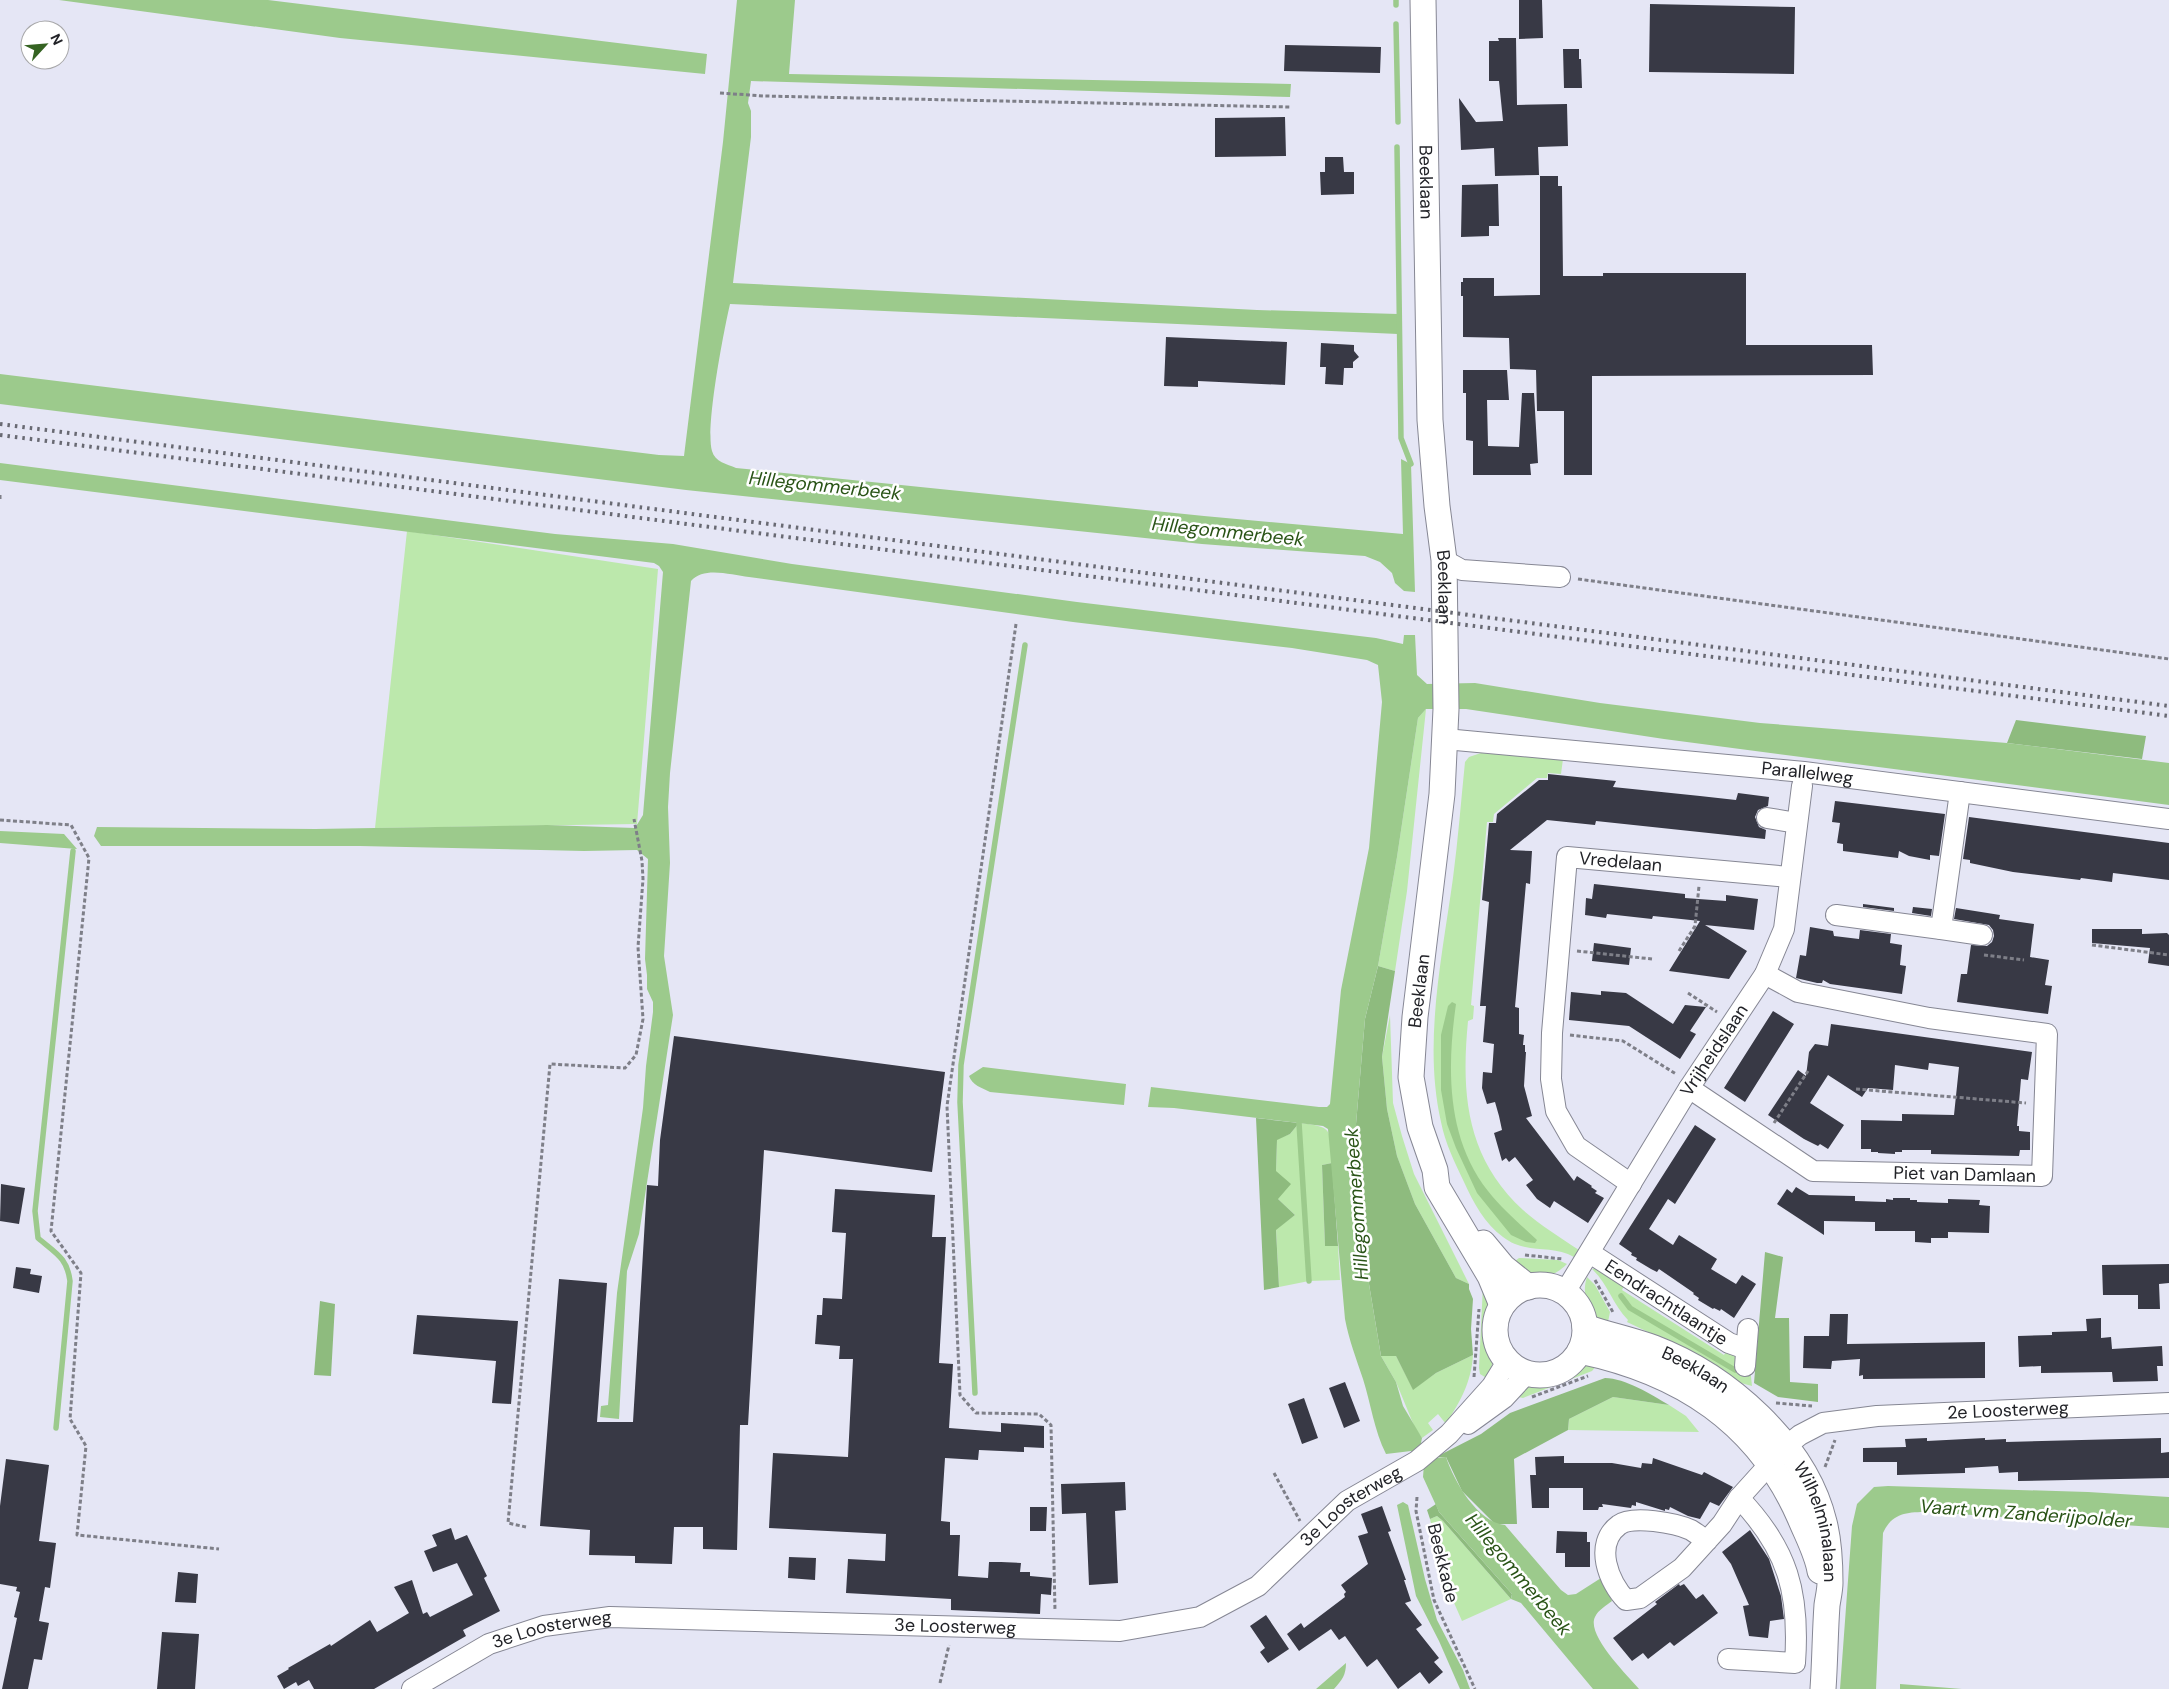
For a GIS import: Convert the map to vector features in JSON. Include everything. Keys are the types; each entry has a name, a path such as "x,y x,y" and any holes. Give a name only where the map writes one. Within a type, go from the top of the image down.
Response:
{"main road":[{"name":"Beeklaan","path":"1423,0 1430,420 1436,506 1444,560 1446,709 1442,794 1415,1017 1411,1077 1420,1127 1435,1170 1437,1187 1490,1276 1491,1306"},
{"name":"Beeklaan","path":"1435,1170 1481,1241 1503,1267 1528,1287"},
{"path":"1550,1286 1565,1292 1578,1306 1585,1326 1584,1339 1580,1351 1569,1364 1560,1370 1544,1374 1518,1366 1499,1348 1496,1334 1497,1319 1491,1306 1528,1287 1550,1286"},
{"name":"Beeklaan","path":"1585,1326 1654,1348 1686,1363 1722,1384 1756,1413 1777,1455"},
{"name":"Beeklaan","path":"1580,1351 1638,1367 1688,1390 1725,1416 1750,1440 1777,1455"},
{"name":"Wilhelminalaan","path":"1777,1455 1802,1471 1824,1522 1830,1583 1827,1603 1823,1689"}],"street":[{"path":"1444,560 1462,570 1560,576"},
{"name":"Parallelweg","path":"1445,739 1804,772 2169,819"},
{"name":"Vrijheidslaan","path":"1565,1292 1691,1086 1765,974 1784,929 1802,786"},
{"path":"1942,929 1960,792"},
{"path":"1767,818 1796,823"},
{"name":"Vredelaan","path":"1631,1184 1576,1146 1556,1111 1551,1079 1552,1032 1567,857 1790,877"},
{"path":"1836,915 1982,934"},
{"name":"Piet van Damlaan","path":"1691,1086 1764,1139 1813,1171 2042,1176 2047,1034 1930,1018 1798,992 1765,974"},
{"name":"Eendrachtlaantje","path":"1585,1261 1729,1343 1745,1357 1748,1329"},
{"name":"3e Loosterweg","path":"412,1689 489,1644 544,1626 610,1617 1120,1631 1200,1617 1258,1586 1347,1501 1424,1454 1449,1434 1492,1386 1518,1366"},
{"name":"2e Loosterweg","path":"1706,1541 1692,1531 1675,1524 1632,1521 1620,1524 1611,1533 1606,1545 1606,1561 1618,1592 1626,1600 1640,1598 1682,1568 1722,1524 1739,1498 1777,1455 1806,1432 1824,1423 1877,1416 2169,1403"},
{"path":"1739,1498 1758,1518 1779,1549 1790,1580 1796,1632 1795,1663"},
{"path":"1728,1659 1824,1665"}],"path":[{"path":"720,93 764,96 1290,106"},
{"path":"1560,576 2169,660"},
{"path":"1016,624 947,1106 960,1395 976,1413 1038,1414 1051,1425 1056,1629"},
{"path":"526,1527 508,1523 550,1064 625,1068 636,1055 643,1019 638,947 643,879 642,861 634,819"},
{"path":"0,820 71,825 89,858 51,1231 80,1273 70,1419 86,1446 77,1536 219,1549"},
{"path":"1679,951 1696,926 1701,869"},
{"path":"2092,945 2169,955"},
{"path":"1559,949 1652,959"},
{"path":"1688,993 1733,1022"},
{"path":"1552,1032 1623,1041 1691,1086"},
{"path":"1764,1139 1808,1071"},
{"path":"1856,1089 2044,1104"},
{"path":"1520,1254 1530,1257 1559,1257 1585,1261 1613,1313"},
{"path":"1474,1374 1491,1306"},
{"path":"1528,1398 1589,1376"},
{"path":"1823,1472 1834,1442 1846,1420"},
{"path":"1274,1473 1309,1538"},
{"name":"Beekkade","path":"1417,1496 1416,1510 1434,1600 1475,1689"},
{"path":"940,1683 954,1626"}],"shaded area":[{"path":"407,531 658,569 637,824 375,828"},
{"path":"1426,709 1407,891 1395,971 1378,966 1418,718"},
{"path":"2016,720 2146,736 2142,759 2007,743"},
{"path":"1481,753 1563,759 1561,774 1548,773 1547,778 1537,778 1494,814 1493,822 1487,822 1471,1005 1474,1006 1473,1019 1468,1021 1466,1074 1467,1099 1471,1123 1489,1168 1504,1190 1523,1210 1579,1250 1574,1257 1556,1251 1521,1246 1503,1237 1491,1226 1480,1212 1468,1190 1448,1145 1441,1122 1434,1062 1436,1000 1455,864 1465,762 1469,757"},
{"path":"1378,966 1395,971 1382,1057 1387,1109 1397,1156 1415,1204 1456,1278 1469,1284 1473,1299 1471,1329 1473,1355 1436,1373 1413,1390 1396,1356 1381,1356 1369,1284 1356,1124 1365,1019"},
{"path":"1390,1015 1393,1103 1402,1136 1414,1174 1469,1284 1456,1278 1415,1204 1397,1156 1387,1109 1382,1057"},
{"path":"1256,1118 1299,1123 1290,1134 1277,1140 1276,1171 1291,1184 1278,1199 1295,1215 1276,1230 1279,1287 1264,1290"},
{"path":"1299,1123 1324,1128 1330,1136 1332,1163 1322,1165 1325,1246 1338,1246 1340,1280 1309,1281 1279,1287 1276,1229 1295,1215 1278,1199 1276,1171 1277,1139 1290,1134"},
{"path":"1332,1163 1338,1246 1325,1246 1322,1165"},
{"path":"1765,1252 1783,1257 1775,1318 1789,1318 1790,1382 1818,1384 1818,1402 1778,1397 1754,1383"},
{"path":"1519,1258 1558,1260 1567,1264 1553,1274 1539,1276 1511,1264"},
{"path":"1597,1268 1625,1284 1622,1290 1724,1355 1727,1350 1750,1367 1752,1386 1737,1382 1671,1343 1627,1322 1628,1320 1592,1269"},
{"path":"1587,1277 1595,1285 1610,1312 1607,1327 1596,1317 1588,1305 1585,1292"},
{"path":"1483,1285 1492,1302 1489,1331 1493,1361 1488,1379 1480,1374 1479,1368"},
{"path":"320,1301 335,1304 331,1376 314,1375"},
{"path":"1473,1355 1468,1383 1446,1424 1438,1414 1428,1423 1433,1430 1422,1438 1415,1428 1396,1382 1381,1356 1396,1356 1413,1389 1436,1373"},
{"path":"1584,1365 1597,1365 1592,1371 1523,1398 1518,1397 1529,1384 1559,1379"},
{"path":"1605,1378 1630,1384 1669,1405 1613,1397 1569,1419 1568,1430 1514,1459 1517,1524 1495,1524 1462,1491 1446,1457 1436,1457 1481,1434 1510,1413"},
{"path":"1613,1397 1669,1405 1686,1416 1699,1432 1568,1430 1569,1419"},
{"path":"1436,1504 1439,1512 1512,1594 1511,1599 1443,1521 1437,1516 1430,1519 1427,1510"},
{"path":"1437,1516 1511,1599 1462,1621 1444,1580 1430,1519"}],"water":[{"path":"59,0 268,0 707,54 705,74 340,38"},
{"name":"Hillegommerbeek","path":"737,0 795,0 789,74 1291,84 1290,97 751,81 748,103 751,111 751,137 733,283 1257,310 1398,314 1398,334 730,304 716,379 711,422 712,451 716,458 736,468 1204,516 1403,534 1401,459 1411,464 1415,592 1404,591 1395,583 1392,573 1380,562 1365,556 1202,544 686,490 0,404 0,374 659,455 684,456 723,142"},
{"name":"Hillegommerbeek","path":"0,463 555,534 673,544 792,564 1077,602 1376,638 1403,644 1404,635 1415,635 1417,675 1427,684 1475,683 1600,703 1760,723 2007,743 2169,763 2169,805 1664,739 1466,709 1426,709 1418,718 1378,966 1365,1019 1356,1124 1369,1284 1381,1356 1396,1382 1403,1406 1422,1438 1421,1443 1433,1458 1446,1457 1461,1488 1476,1508 1495,1522 1505,1525 1561,1590 1568,1595 1576,1594 1601,1578 1612,1601 1596,1614 1594,1625 1596,1634 1609,1655 1639,1689 1593,1689 1521,1603 1511,1599 1512,1594 1439,1512 1423,1477 1424,1464 1411,1451 1386,1454 1345,1319 1328,1129 1323,1126 1174,1108 1148,1107 1151,1087 1319,1107 1327,1107 1330,1104 1341,990 1369,848 1382,702 1378,665 1367,660 1292,648 1073,622 726,573 710,573 696,576 691,581 668,807 670,863 664,956 673,1015 639,1234 627,1271 619,1419 600,1417 601,1406 608,1405 617,1293 643,1108 653,1012 653,1002 647,989 645,959 648,859 637,850 584,851 360,846 101,846 94,836 97,827 315,829 547,825 635,828 643,815 663,572 654,563 0,480"},
{"path":"0,831 64,834 77,849 0,843"},
{"path":"1452,1002 1456,1004 1451,1052 1451,1077 1457,1125 1464,1148 1474,1170 1488,1191 1537,1240 1535,1243 1526,1242 1511,1235 1477,1193 1447,1124 1441,1090 1441,1035 1448,1006"},
{"path":"983,1067 1126,1084 1124,1105 990,1092 975,1084 969,1076"},
{"name":"Vaart vm Zanderijpolder","path":"1874,1487 2088,1492 2169,1497 2169,1528 1927,1512 1913,1512 1901,1515 1891,1521 1883,1533 1876,1689 1840,1689 1852,1526 1857,1504"},
{"path":"1403,1502 1408,1505 1425,1579 1437,1620 1463,1670 1470,1689 1460,1689 1439,1641 1416,1596 1397,1505"},
{"path":"1346,1663 1343,1677 1334,1689 1316,1689"},
{"path":"1900,1684 1962,1689 1900,1689"}],"building":[{"path":"1519,0 1542,0 1543,38 1519,39"},
{"path":"1650,4 1795,7 1794,74 1649,72"},
{"path":"1498,38 1516,38 1517,105 1567,104 1568,146 1538,147 1539,175 1495,176 1494,148 1461,150 1459,98 1476,122 1503,121 1499,81 1489,81 1489,41 1499,41"},
{"path":"1285,45 1381,47 1380,73 1284,71"},
{"path":"1563,49 1579,49 1582,88 1564,88"},
{"path":"1285,117 1286,156 1215,157 1215,118"},
{"path":"1325,157 1343,157 1344,172 1354,172 1354,194 1321,195 1320,172 1325,172"},
{"path":"1540,176 1558,176 1558,186 1562,186 1563,276 1603,276 1603,273 1746,273 1746,345 1872,345 1873,375 1592,376 1592,475 1564,475 1564,411 1537,411 1536,370 1510,369 1509,338 1463,337 1461,282 1463,282 1463,278 1494,278 1494,296 1540,295"},
{"path":"1498,184 1499,226 1489,226 1489,236 1461,237 1462,185"},
{"path":"1166,337 1287,342 1285,385 1198,381 1198,387 1164,386"},
{"path":"1321,343 1354,345 1354,351 1359,357 1353,362 1353,368 1344,368 1343,385 1325,384 1326,367 1320,367"},
{"path":"1463,370 1507,370 1509,400 1487,400 1488,446 1519,447 1522,393 1534,393 1538,463 1530,464 1531,475 1473,475 1473,441 1466,440 1466,393 1463,393"},
{"path":"1548,774 1616,781 1613,787 1736,800 1738,793 1769,797 1768,806 1758,810 1755,817 1759,827 1766,830 1765,839 1596,821 1595,825 1547,820 1510,850 1532,851 1530,884 1526,883 1515,1007 1519,1008 1519,1034 1524,1035 1523,1045 1525,1045 1526,1052 1524,1086 1532,1116 1526,1118 1574,1181 1577,1176 1592,1186 1597,1191 1595,1193 1604,1198 1588,1223 1554,1201 1550,1208 1537,1199 1526,1185 1533,1180 1515,1157 1509,1162 1506,1158 1502,1161 1494,1133 1502,1130 1499,1116 1495,1102 1487,1104 1482,1088 1483,1072 1492,1073 1494,1044 1483,1042 1486,1006 1480,1006 1489,902 1482,900 1489,823 1496,823 1497,814 1539,780 1548,780"},
{"path":"1835,801 1945,814 1939,856 1930,855 1930,860 1909,856 1899,851 1898,858 1843,851 1843,844 1837,843 1840,823 1832,822"},
{"path":"1969,817 2169,843 2169,880 2113,873 2112,882 2081,878 2080,880 2013,872 1970,863 1970,860 1963,859"},
{"path":"1594,884 1685,894 1685,898 1726,901 1726,895 1758,899 1754,930 1705,925 1747,951 1729,979 1669,971 1700,921 1653,916 1652,919 1607,914 1606,918 1585,915 1586,898 1592,899"},
{"path":"1863,904 1894,908 1894,911 1863,907"},
{"path":"1913,907 1932,909 1931,916 1912,913"},
{"path":"1956,908 2000,915 1999,919 2034,924 2030,957 2049,960 2045,985 2052,986 2048,1014 1957,1002 1961,974 1967,974 1971,945 1987,946 1992,942 1994,936 1993,930 1989,925 1954,919"},
{"path":"1810,927 1833,931 1834,936 1859,939 1860,930 1891,934 1890,943 1902,945 1900,965 1906,966 1902,994 1830,984 1823,980 1822,983 1817,983 1796,978 1800,955 1806,956"},
{"path":"2092,929 2142,929 2142,934 2167,933 2169,935 2169,966 2148,963 2150,948 2092,943"},
{"path":"1594,943 1631,948 1629,965 1592,961"},
{"path":"1601,991 1626,993 1673,1024 1685,1005 1706,1007 1690,1031 1696,1034 1680,1059 1629,1026 1569,1020 1571,992 1601,995"},
{"path":"1773,1011 1794,1024 1745,1102 1724,1088"},
{"path":"1831,1024 2032,1052 2028,1080 2021,1079 2017,1126 2019,1126 2019,1131 2030,1132 2030,1150 2020,1150 2019,1156 1931,1154 1931,1150 1902,1150 1902,1152 1895,1152 1895,1154 1871,1152 1871,1149 1861,1149 1861,1120 1902,1121 1902,1114 1954,1115 1959,1067 1929,1063 1928,1070 1895,1065 1893,1090 1868,1088 1862,1097 1828,1075 1810,1103 1844,1125 1828,1149 1820,1144 1818,1146 1804,1139 1768,1115 1798,1070 1806,1076 1809,1052 1815,1044 1828,1046"},
{"path":"674,1036 945,1072 932,1172 764,1150 748,1425 740,1425 737,1550 703,1549 703,1527 674,1527 672,1564 635,1563 635,1556 589,1555 590,1530 540,1526 559,1279 607,1283 597,1422 633,1422 647,1185 658,1186 660,1140"},
{"path":"1695,1125 1716,1139 1675,1204 1668,1199 1649,1229 1673,1245 1679,1235 1717,1259 1711,1269 1736,1284 1742,1275 1756,1284 1734,1318 1721,1309 1720,1311 1713,1309 1698,1300 1699,1298 1694,1293 1659,1269 1657,1272 1636,1260 1637,1258 1631,1255 1632,1253 1619,1244"},
{"path":"1,1184 25,1188 19,1224 0,1221"},
{"path":"1796,1187 1809,1195 1855,1196 1855,1201 1886,1202 1886,1199 1910,1198 1910,1200 1917,1200 1917,1202 1948,1203 1948,1199 1980,1200 1979,1205 1990,1206 1989,1233 1948,1232 1948,1238 1931,1238 1931,1243 1915,1242 1915,1231 1875,1231 1875,1222 1824,1221 1824,1235 1777,1204 1787,1189 1792,1193"},
{"path":"835,1189 935,1195 932,1237 946,1237 939,1363 953,1364 949,1428 1001,1432 1001,1423 1044,1426 1044,1448 1024,1447 1024,1452 979,1450 978,1460 945,1458 941,1521 950,1522 950,1535 960,1535 958,1576 988,1578 989,1562 1001,1562 1021,1563 1020,1572 1030,1572 1030,1576 1052,1578 1051,1595 1041,1594 1040,1614 951,1610 951,1599 846,1593 848,1559 885,1561 886,1534 769,1528 773,1453 848,1457 853,1359 839,1359 840,1346 815,1344 817,1315 822,1315 823,1298 842,1299 846,1233 832,1232"},
{"path":"2169,1264 2169,1283 2159,1284 2160,1309 2138,1309 2138,1295 2103,1295 2102,1265"},
{"path":"16,1267 31,1269 30,1274 42,1276 39,1293 13,1288"},
{"path":"1830,1314 1848,1314 1847,1344 1985,1342 1985,1378 1863,1379 1863,1375 1859,1376 1860,1359 1832,1361 1831,1369 1803,1368 1804,1336 1829,1336"},
{"path":"417,1315 518,1321 511,1404 492,1403 496,1361 413,1354"},
{"path":"2101,1318 2101,1338 2111,1337 2112,1349 2162,1346 2163,1366 2157,1366 2158,1381 2113,1382 2112,1372 2041,1373 2041,1366 2019,1367 2018,1336 2052,1335 2052,1332 2087,1331 2086,1319"},
{"path":"1345,1382 1360,1421 1344,1428 1329,1388"},
{"path":"1304,1398 1318,1438 1302,1444 1288,1404"},
{"path":"1927,1438 1927,1441 1985,1438 1985,1440 2006,1439 2006,1442 2161,1438 2161,1453 2169,1452 2169,1478 2018,1481 2018,1472 1999,1473 1998,1466 1965,1468 1965,1473 1897,1475 1897,1462 1863,1462 1863,1448 1906,1447 1905,1439"},
{"path":"1564,1456 1564,1463 1612,1463 1641,1468 1642,1463 1652,1464 1653,1458 1702,1475 1704,1472 1733,1487 1719,1506 1710,1502 1700,1519 1688,1516 1670,1507 1669,1510 1665,1509 1665,1511 1636,1502 1636,1506 1632,1505 1631,1508 1602,1504 1603,1507 1599,1507 1598,1510 1583,1510 1583,1488 1549,1488 1549,1508 1532,1508 1530,1475 1536,1475 1535,1457"},
{"path":"6,1459 49,1465 39,1541 56,1543 50,1588 45,1587 39,1621 49,1623 42,1660 34,1659 28,1689 2,1689 17,1618 14,1617 20,1592 16,1591 17,1587 0,1584 0,1506"},
{"path":"1125,1482 1126,1510 1115,1511 1118,1583 1089,1585 1086,1513 1062,1514 1061,1484"},
{"path":"1382,1506 1391,1531 1388,1532 1406,1580 1404,1580 1411,1601 1405,1603 1422,1625 1416,1629 1439,1658 1434,1662 1443,1672 1429,1684 1420,1672 1398,1689 1377,1659 1367,1667 1345,1636 1339,1640 1331,1629 1299,1651 1287,1634 1301,1623 1304,1628 1345,1597 1344,1594 1346,1592 1341,1585 1368,1564 1358,1536 1368,1533 1361,1514"},
{"path":"1030,1507 1047,1507 1046,1531 1030,1531"},
{"path":"451,1528 455,1540 467,1535 487,1576 484,1578 500,1611 463,1630 466,1636 374,1689 314,1689 309,1680 298,1686 296,1682 284,1689 277,1676 288,1668 330,1644 331,1646 370,1620 377,1632 409,1613 394,1587 412,1580 423,1614 427,1612 430,1617 473,1595 457,1563 433,1572 424,1551 437,1546 432,1535"},
{"path":"1750,1530 1769,1559 1781,1596 1784,1619 1770,1621 1768,1638 1749,1636 1743,1606 1749,1605 1731,1564 1722,1552"},
{"path":"1557,1531 1587,1532 1587,1542 1590,1542 1590,1567 1565,1567 1565,1553 1556,1553"},
{"path":"789,1557 816,1558 815,1580 788,1578"},
{"path":"178,1572 198,1574 196,1603 175,1602"},
{"path":"1679,1584 1680,1586 1684,1584 1696,1599 1703,1594 1718,1613 1674,1646 1670,1642 1648,1659 1643,1653 1632,1661 1613,1638 1657,1604 1655,1602"},
{"path":"1266,1615 1289,1649 1268,1663 1260,1652 1265,1648 1250,1626"},
{"path":"162,1632 199,1634 195,1689 157,1689"}],"waterway":[{"path":"1396,0 1396,5"},
{"path":"1396,24 1398,122"},
{"path":"1397,147 1401,438 1411,464"},
{"path":"975,1393 960,1102 961,1065 1025,645"},
{"path":"56,1428 70,1281 63,1261 38,1238 35,1211 73,851"},
{"path":"1299,1123 1309,1281"},
{"path":"1621,1296 1630,1308 1735,1370"}],"railway":[{"path":"0,424 2169,706"},
{"path":"0,435 2169,716"}]}
